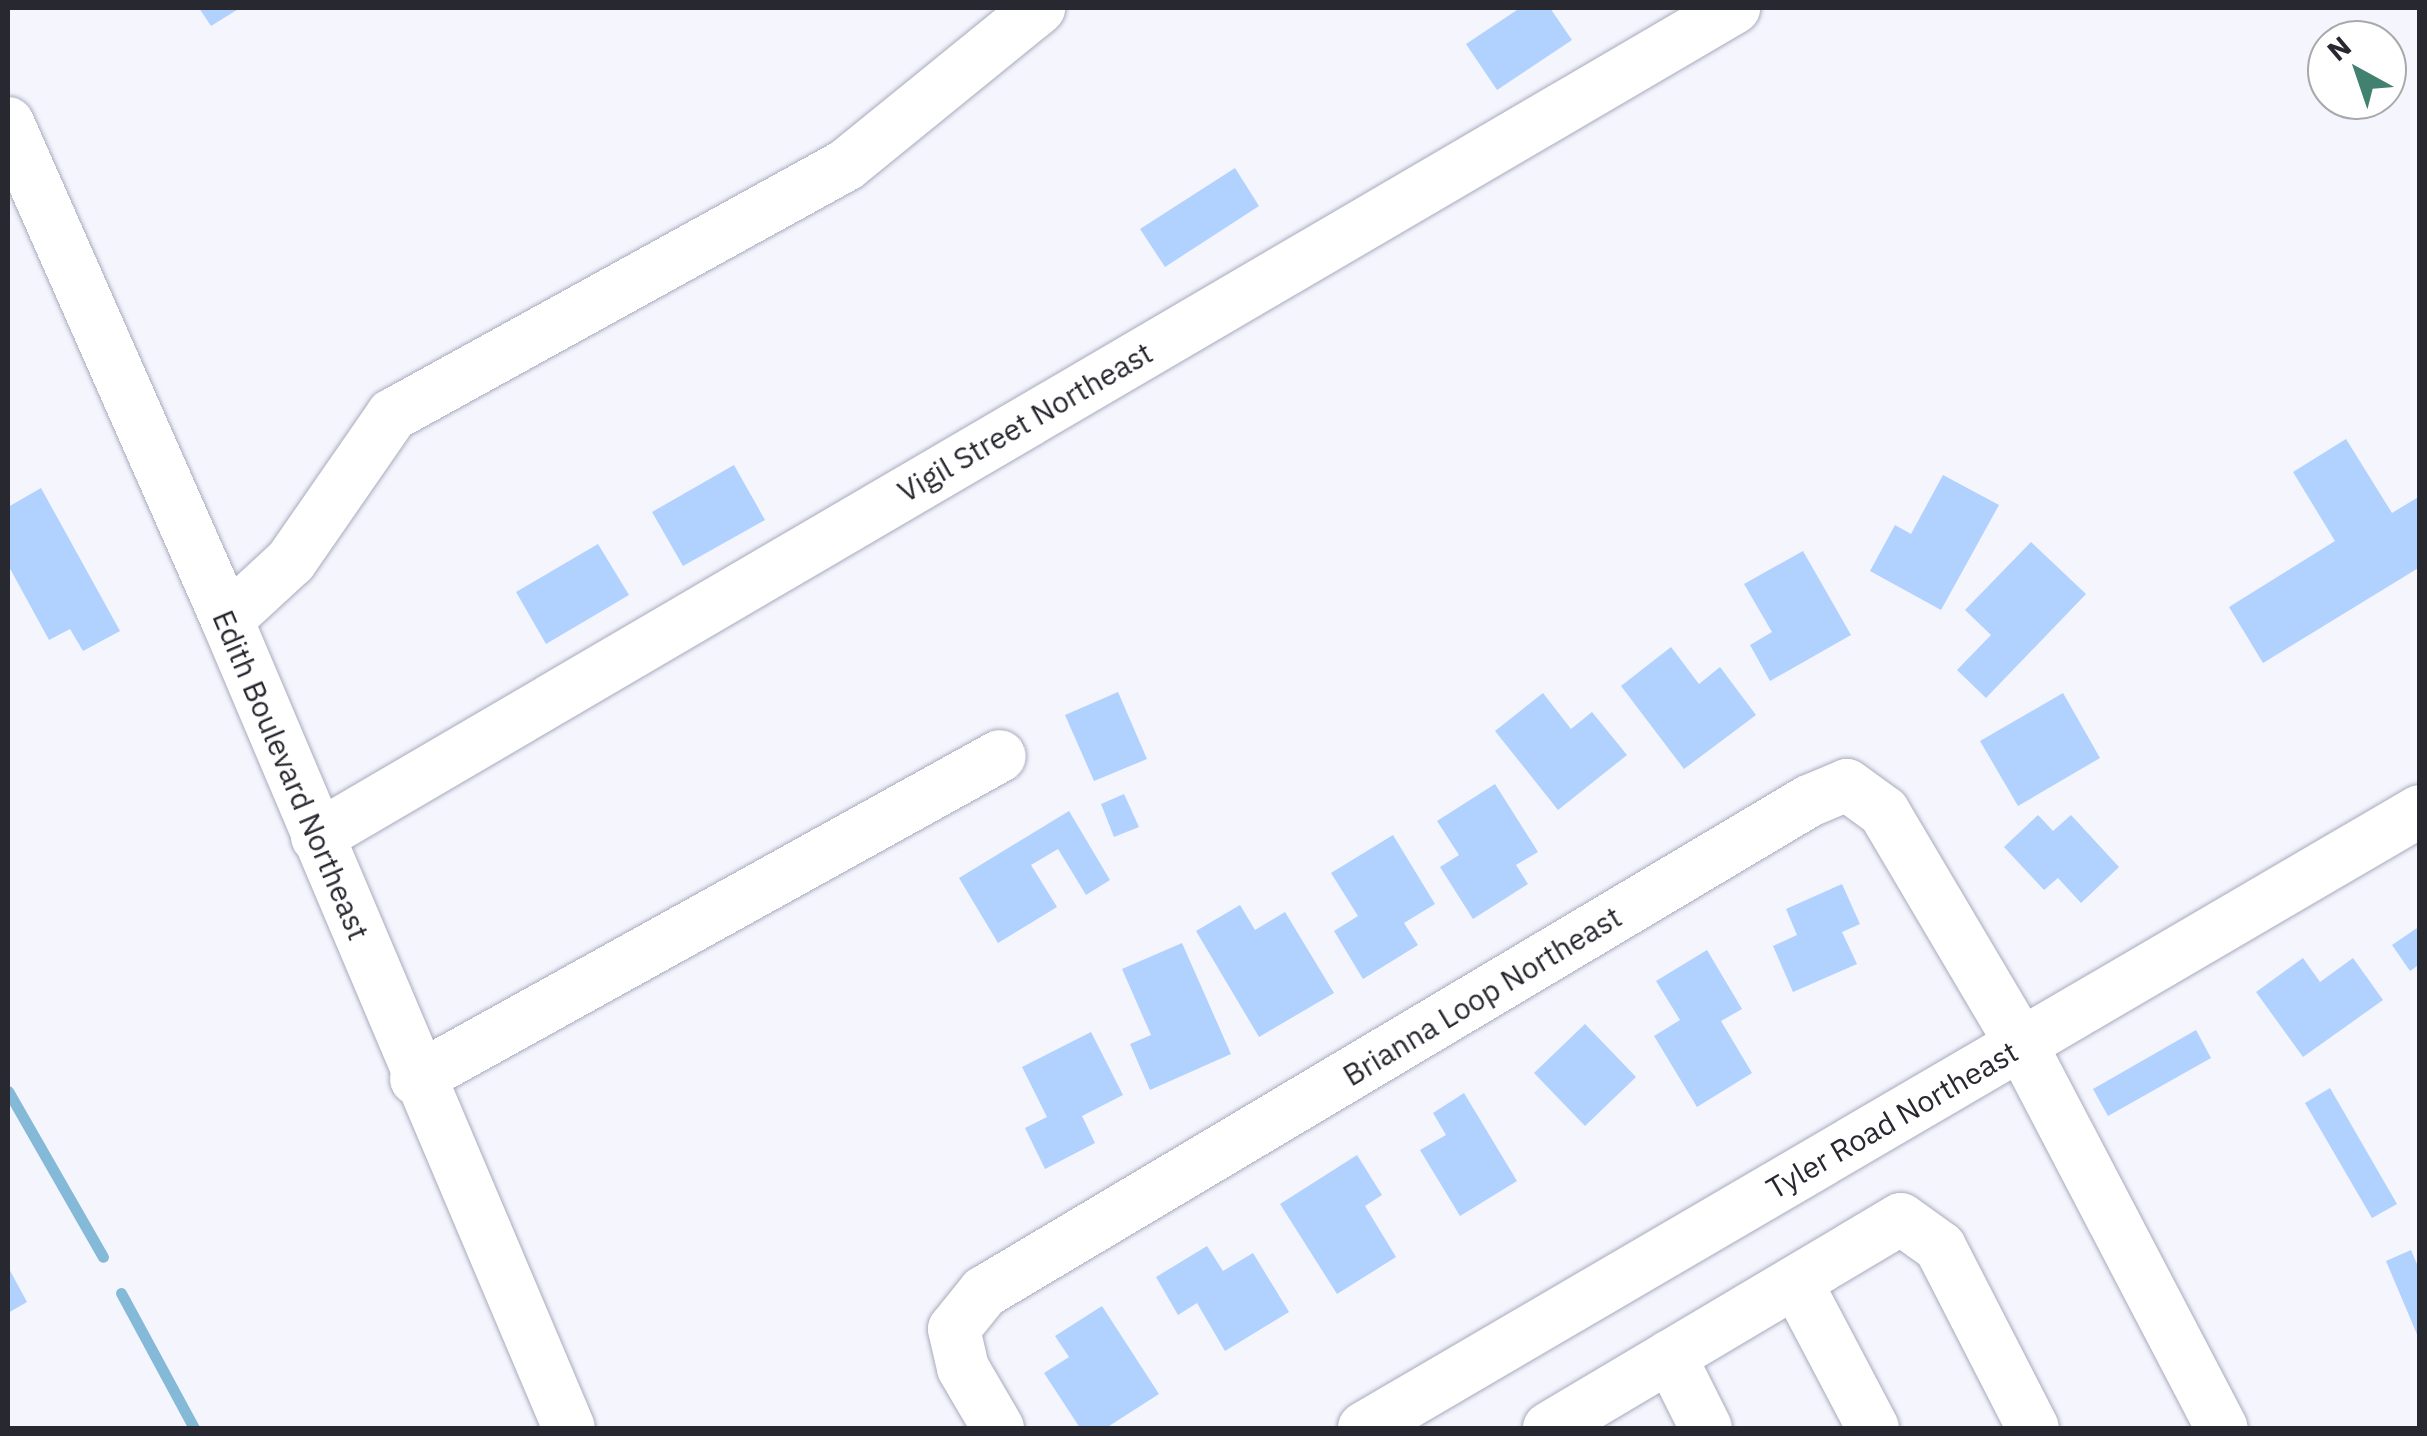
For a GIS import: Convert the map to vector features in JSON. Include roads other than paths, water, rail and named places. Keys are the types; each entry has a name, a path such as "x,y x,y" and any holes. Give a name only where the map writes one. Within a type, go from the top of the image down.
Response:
{"street":[{"path":"227,620 291,561 392,414 846,165 1039,8"},
{"name":"Vigil Street Northeast","path":"317,837 1734,8"},
{"name":"Edith Boulevard Northeast","path":"8,123 227,620 416,1079 569,1428"},
{"path":"416,1079 1000,756"},
{"name":"Brianna Loop Northeast","path":"998,1428 963,1368 954,1328 984,1292 1809,801 1846,786 1884,812 2021,1044"},
{"name":"Tyler Road Northeast","path":"1364,1428 2420,810"},
{"path":"2021,1044 2222,1428"},
{"path":"1550,1428 1901,1219 1940,1247 2033,1428"},
{"path":"1796,1282 1873,1428"},
{"path":"1670,1356 1706,1428"}],"waterway":[{"path":"8,1091 103,1257"},
{"path":"121,1293 194,1428"}]}
